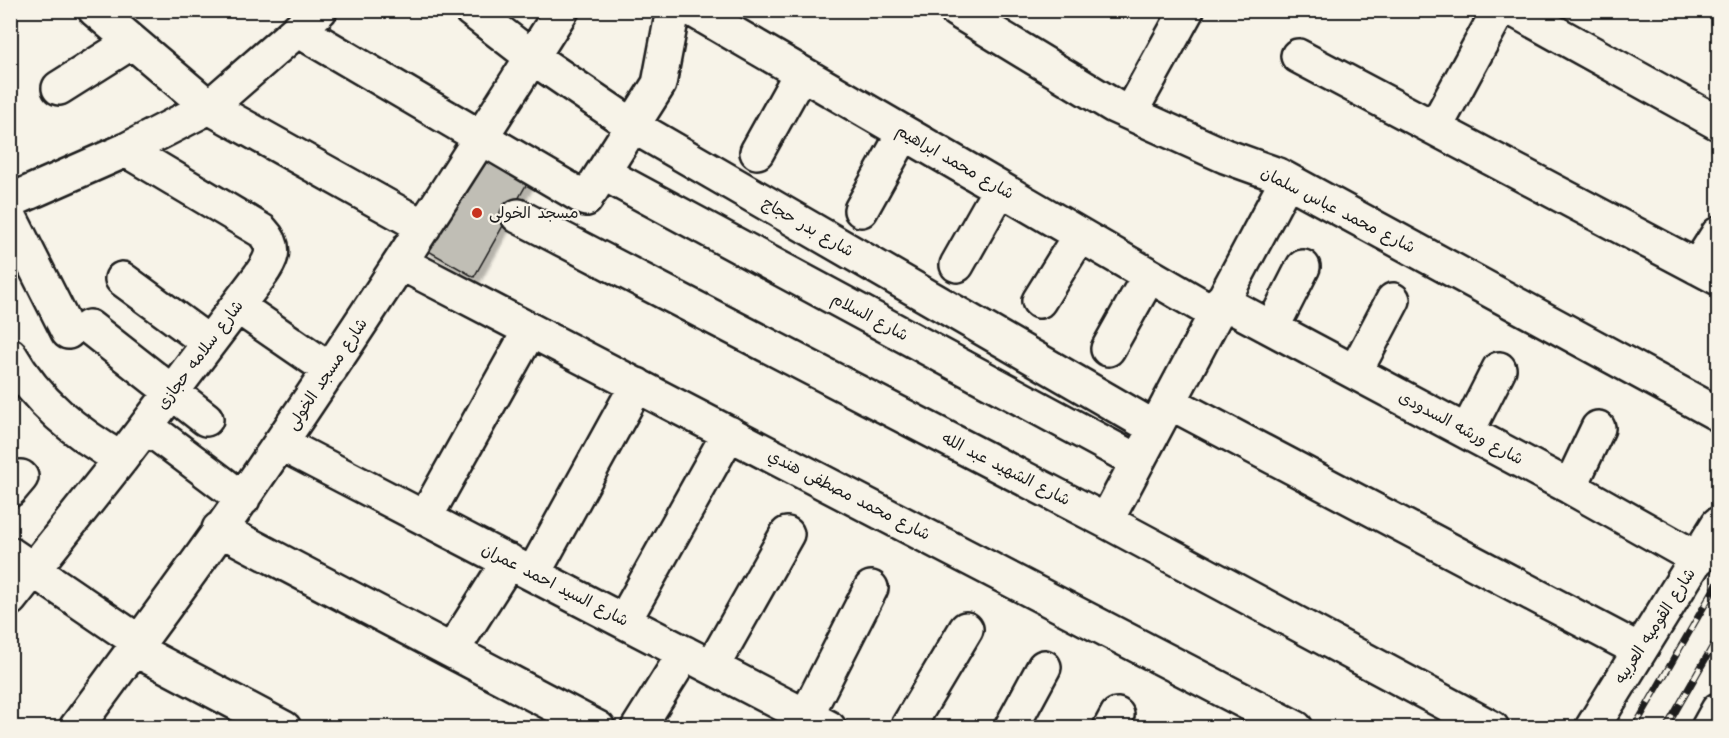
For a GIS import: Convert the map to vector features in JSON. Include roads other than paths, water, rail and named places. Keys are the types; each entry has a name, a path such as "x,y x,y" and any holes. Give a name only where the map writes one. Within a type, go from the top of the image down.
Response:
{"street":[{"path":"95,10 209,107 424,227"},
{"name":"شارع بدر حجاج","path":"471,10 532,57 633,126 1162,415 1639,650"},
{"name":"شارع مسجد الخولى","path":"78,727 219,529 243,499 401,263 562,10"},
{"path":"562,239 658,84 673,10"},
{"name":"شارع محمد ابراهيم","path":"693,10 1149,276 1219,308"},
{"name":"شارع محمد عباس سلمان","path":"956,10 1114,106 1225,156 1278,175 1719,414"},
{"path":"1131,113 1187,10"},
{"path":"1435,128 1499,10"},
{"path":"1514,10 1719,123"},
{"path":"10,201 126,150 209,107 309,20"},
{"name":"شارع السلام","path":"309,20 482,136 594,186 1137,461"},
{"path":"59,88 132,42"},
{"path":"1298,56 1708,272 1719,234"},
{"path":"757,152 801,73"},
{"path":"861,210 904,133"},
{"name":"شارع سلامه حجازى","path":"10,599 22,562 121,459 237,306 268,263 272,250 271,241 262,231 126,150"},
{"path":"1106,521 1287,180"},
{"path":"957,265 1000,189"},
{"name":"شارع الشهيد عبد الله","path":"518,216 1106,521 1492,728"},
{"path":"10,217 78,330 172,392 206,418"},
{"path":"1040,301 1080,236"},
{"name":"شارع محمد مصطفى هندي","path":"401,263 1296,728"},
{"path":"1272,328 1303,267"},
{"path":"1108,349 1149,276"},
{"path":"122,279 209,343"},
{"path":"1355,372 1393,300"},
{"path":"237,306 330,370"},
{"name":"شارع ورشه السدودى","path":"1219,308 1272,328 1570,487 1698,559"},
{"path":"425,518 530,330"},
{"path":"10,355 30,385 50,408 71,427 121,459"},
{"path":"1467,432 1499,369"},
{"path":"452,651 521,568 637,385"},
{"path":"146,426 243,499"},
{"path":"1570,487 1598,428"},
{"path":"624,621 729,433"},
{"name":"شارع السيد احمد عمران","path":"280,443 818,722"},
{"name":"شارع القوميه العربيه","path":"1592,728 1719,524"},
{"path":"219,529 598,728"},
{"path":"638,728 698,660 787,534"},
{"path":"22,562 136,646 284,728"},
{"path":"818,722 871,588"},
{"path":"907,728 966,629"},
{"path":"1011,728 1044,667"}],"railway":[{"path":"1634,728 1718,582"},
{"path":"1666,728 1718,637"}],"place":[{"name":"مسجد الخولى","path":"477,213"}]}
